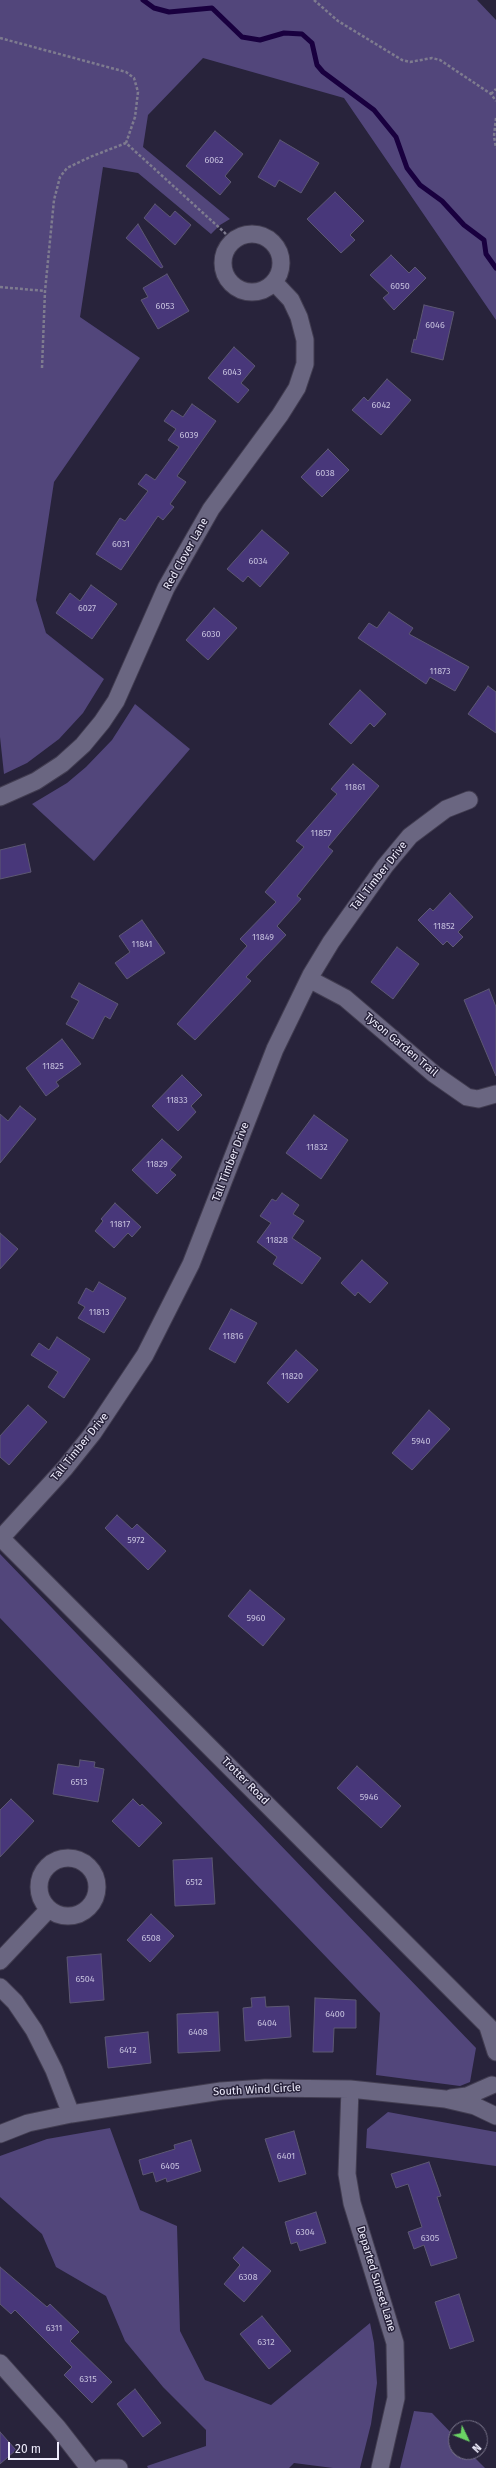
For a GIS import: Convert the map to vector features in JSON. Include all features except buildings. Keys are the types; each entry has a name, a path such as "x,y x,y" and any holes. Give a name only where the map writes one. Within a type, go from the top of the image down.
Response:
{"street":[{"path":"250,233 265,236 276,245 281,258 280,272 274,282 266,289 256,292 244,292 232,286 225,276 222,265 224,252 232,241 250,233"},
{"name":"Red Clover Lane","path":"0,797 36,781 62,764 83,745 102,722 116,702 166,588 211,509 280,415 297,388 305,364 305,340 299,316 291,300 274,282"},
{"name":"Tall Timber Drive","path":"1,1537 65,1468 93,1433 145,1355 191,1264 275,1049 309,979 331,942 359,902 410,836 446,809 469,800"},
{"name":"Tyson Garden Trail","path":"309,979 345,998 423,1065 467,1097 478,1099 496,1094"},
{"name":"Trotter Road","path":"1,1537 492,2030 496,2052"},
{"path":"0,1961 48,1910"},
{"path":"0,1987 15,2002 34,2030 54,2070 71,2114"},
{"path":"495,2079 490,2101 496,2115"},
{"name":"South Wind Circle","path":"445,2099 467,2096 495,2079"},
{"name":"South Wind Circle","path":"0,2134 28,2123 71,2114 221,2090 302,2086 350,2089 445,2099 475,2106 496,2115"},
{"name":"Departed Sunset Lane","path":"350,2089 347,2174 352,2203 395,2343 396,2398 380,2468"},
{"path":"0,2363 58,2428 89,2468"},
{"path":"102,2468 119,2468"}],"path":[{"path":"314,0 338,21 402,60 410,62 432,58 440,60 491,94 496,101"},
{"path":"0,38 126,72 134,78 138,92 135,117 126,144"},
{"path":"491,94 496,90"},
{"path":"496,118 494,136 496,148"},
{"path":"126,144 219,227 232,241"},
{"path":"42,368 45,291 54,200 60,177 67,168 78,162 126,144"},
{"path":"0,287 45,291"}],"shaded area":[{"path":"0,0 477,0 496,20 496,320 344,98 203,58 148,115 143,147 230,219 220,225 211,234 138,173 103,167 80,317 140,358 54,482 36,600 46,633 104,679 83,713 59,739 27,763 4,774 0,737"},
{"path":"135,704 190,749 94,861 32,804 67,783 86,767 112,740"},
{"path":"0,1554 476,2048 470,2082 460,2086 376,2075 380,2013 0,1618"},
{"path":"388,2112 496,2132 496,2166 366,2148 367,2129"},
{"path":"110,2128 140,2210 177,2226 180,2331 205,2380 271,2405 370,2323 374,2343 377,2383 371,2424 360,2468 333,2468 294,2463 289,2468 148,2468 147,2466 206,2446 206,2430 163,2387 125,2341 106,2296 56,2267 42,2234 0,2197 0,2156 47,2139"},
{"path":"414,2411 432,2413 448,2430 448,2460 477,2460 485,2468 400,2468"}],"waterway":[{"path":"143,0 154,8 169,12 212,8 242,37 260,40 284,33 302,34 312,43 317,65 323,72 374,110 396,137 407,168 420,185 442,201 464,225 484,240 486,254 496,268"}]}
